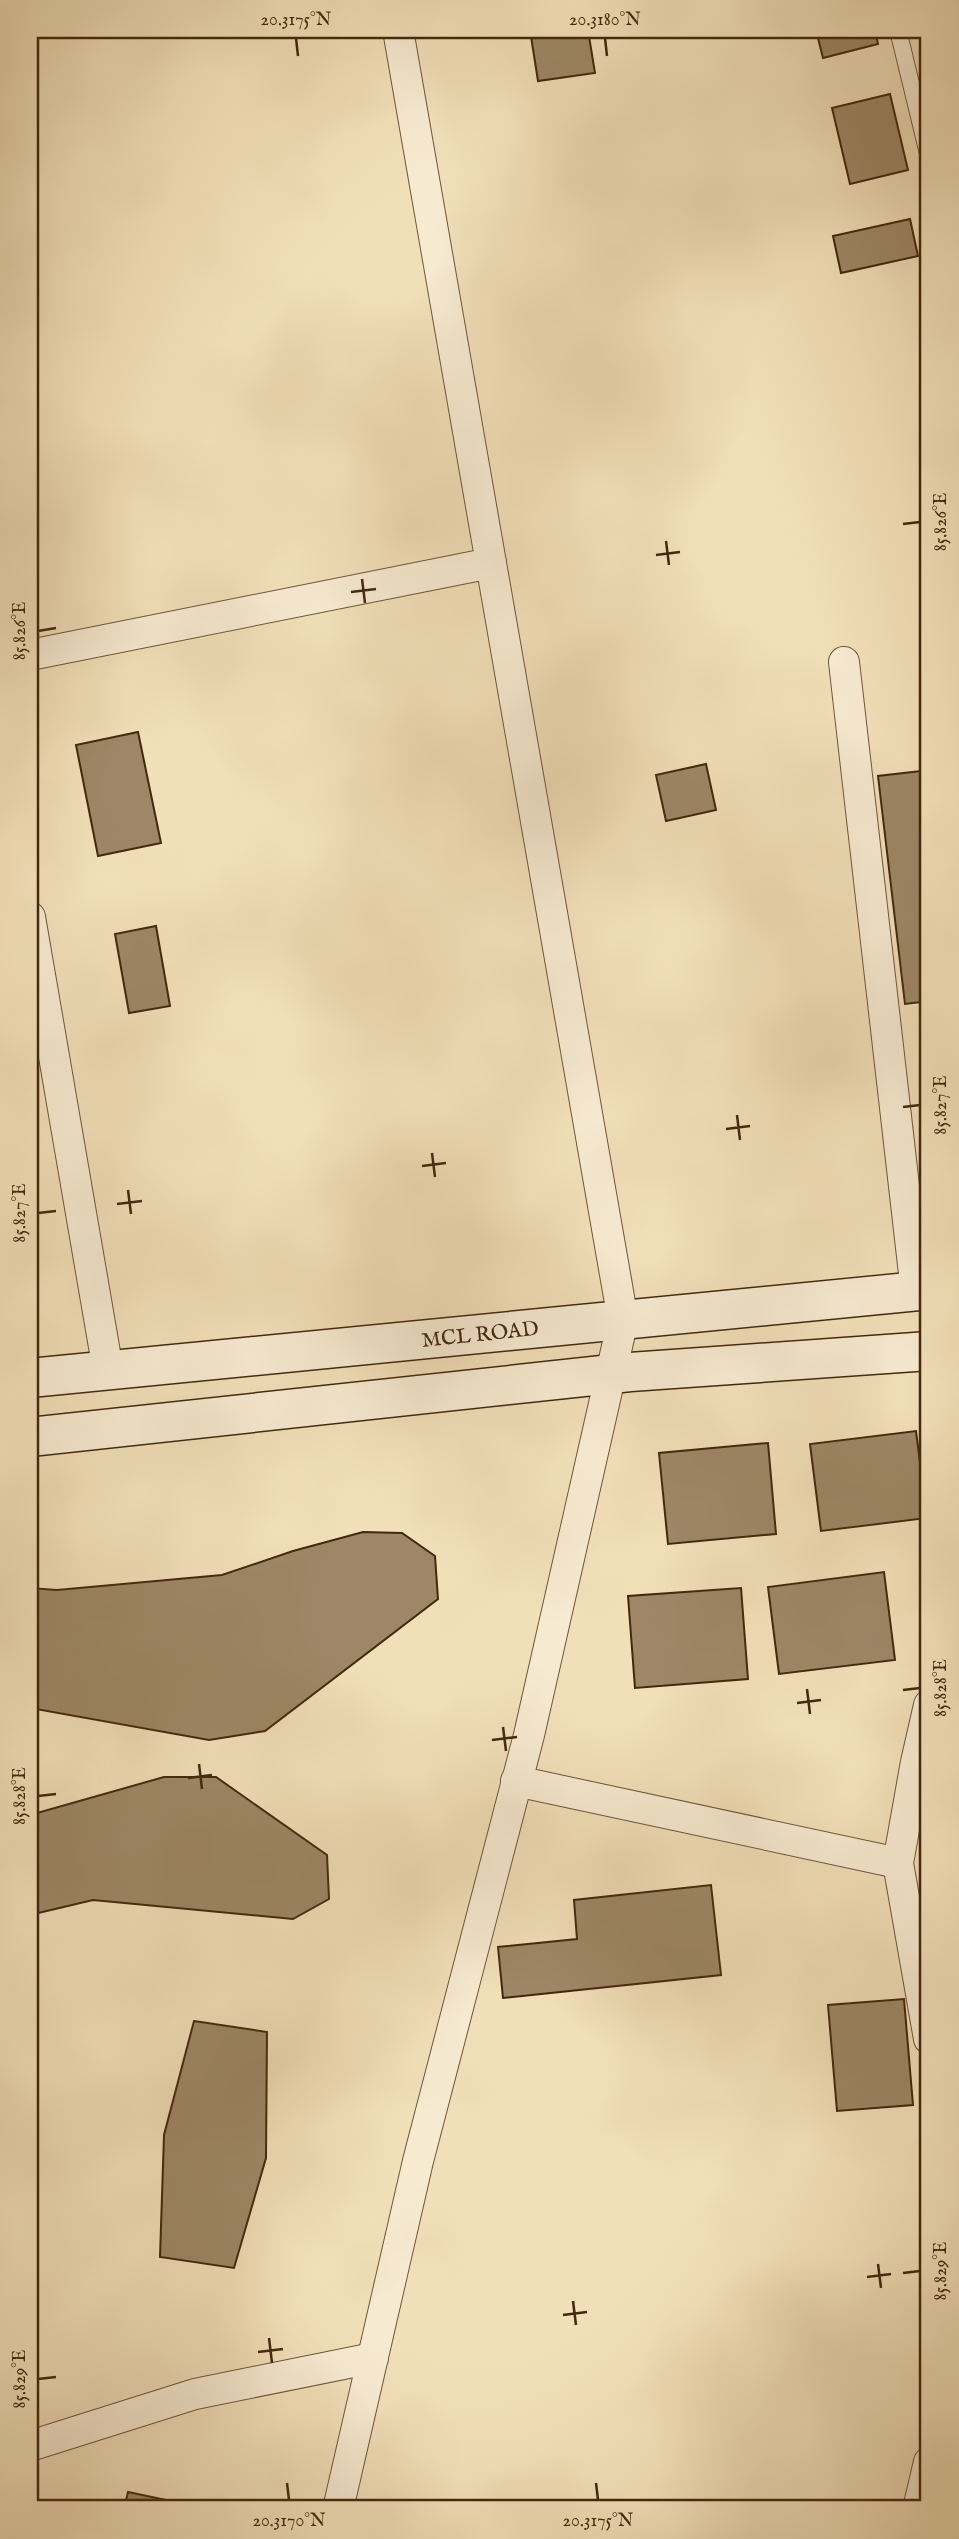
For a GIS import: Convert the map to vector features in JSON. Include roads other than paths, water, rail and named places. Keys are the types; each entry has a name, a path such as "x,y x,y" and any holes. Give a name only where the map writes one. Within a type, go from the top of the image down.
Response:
{"street":[{"path":"338,2509 418,2161 516,1781 623,1320 398,30"},
{"path":"30,655 491,563"},
{"path":"844,662 923,1290"},
{"path":"30,917 108,1370"},
{"name":"MCL ROAD","path":"30,1378 923,1290"},
{"path":"30,1437 611,1374 929,1351"},
{"path":"929,1705 898,1863 929,2039"},
{"path":"516,1781 898,1863"},
{"path":"30,2446 195,2394 373,2358"},
{"path":"918,2509 929,2462"}],"lane":[{"path":"898,30 929,158"}]}
